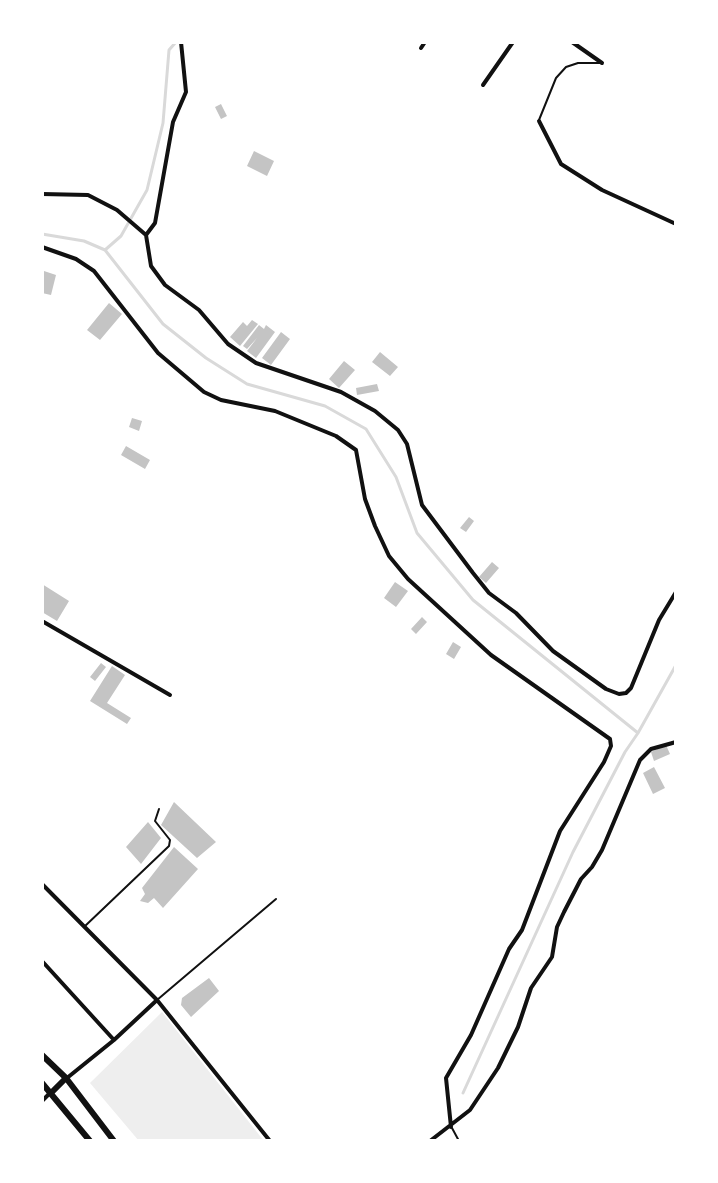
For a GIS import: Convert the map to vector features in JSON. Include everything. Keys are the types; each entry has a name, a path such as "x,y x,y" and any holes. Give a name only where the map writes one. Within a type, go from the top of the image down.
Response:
{"main road":[{"path":"42,1055 66,1078 114,1141"},
{"path":"51,1093 66,1078"},
{"path":"42,1083 90,1141"}],"street":[{"path":"181,42 186,92 172,122 157,214 146,236 152,266 159,277 200,310 228,344 263,366 341,392 375,411 398,430 407,444 422,505 473,573 489,592 516,613 553,651 606,689 619,694 626,693 631,688 658,620 676,592"},
{"path":"421,48 425,42"},
{"path":"483,85 513,42"},
{"path":"572,42 602,63"},
{"path":"539,122 561,164 602,190 676,224"},
{"path":"42,194 88,195 117,210 146,236"},
{"path":"42,247 76,259 94,271 158,353 193,383 221,400 275,411 336,436 356,450 365,499 375,526 390,556 408,579 491,655 610,739 611,746 604,762 560,831 522,930 509,949 471,1035 446,1078 451,1127"},
{"path":"42,621 170,694"},
{"path":"430,1141 451,1127 479,1101 498,1068 518,1027 531,988 552,957 557,927 581,879 592,867 602,850 640,760 651,749 676,742"},
{"path":"42,884 157,1000 270,1141"},
{"path":"42,961 114,1040"},
{"path":"66,1078 114,1040 157,1000"},
{"path":"42,1101 51,1093"}],"lane":[{"path":"539,122 556,78 566,68 578,63 602,63"},
{"path":"84,927 169,846 170,840 155,821 159,809"},
{"path":"157,1000 276,898"},
{"path":"451,1127 459,1141"}],"shaded area":[{"path":"162,1012 264,1141 139,1141 90,1083"}],"building":[{"path":"221,104 227,116 221,119 215,107"},
{"path":"254,151 274,161 267,176 247,166"},
{"path":"44,271 56,275 51,295 42,293"},
{"path":"109,303 122,314 100,340 87,330"},
{"path":"252,320 258,324 240,346 230,337 243,322 247,326"},
{"path":"259,325 264,329 266,325 275,332 256,358 247,351 257,338 247,349 243,346"},
{"path":"281,332 290,339 271,365 262,358"},
{"path":"380,352 398,367 390,376 372,362"},
{"path":"344,361 355,370 339,388 329,379"},
{"path":"377,384 379,391 357,395 356,388"},
{"path":"132,418 142,421 139,431 129,427"},
{"path":"126,446 150,460 145,469 121,455"},
{"path":"469,517 474,521 466,532 460,528"},
{"path":"492,562 499,568 486,583 479,577"},
{"path":"395,582 408,591 396,607 384,598"},
{"path":"42,584 69,601 57,621 42,612"},
{"path":"422,617 427,622 416,634 411,629"},
{"path":"453,642 461,647 454,659 446,654"},
{"path":"101,663 106,667 95,681 90,677"},
{"path":"112,666 125,675 107,703 131,718 127,724 90,701"},
{"path":"666,745 670,754 654,761 651,752"},
{"path":"654,767 665,788 653,794 643,773"},
{"path":"174,802 216,842 197,858 161,825"},
{"path":"148,822 161,838 141,864 126,847"},
{"path":"174,847 198,869 163,908 154,898 148,903 140,901 145,894 142,888"},
{"path":"209,978 219,991 191,1017 181,1005 182,998"}],"waterway":[{"path":"105,250 121,236 147,190 163,123 169,50 176,42"},
{"path":"42,234 84,241 105,250 163,324 206,358 247,384 325,406 366,429 396,477 417,533 473,600 638,733 676,665"},
{"path":"463,1093 573,852 625,752 638,733"}]}
